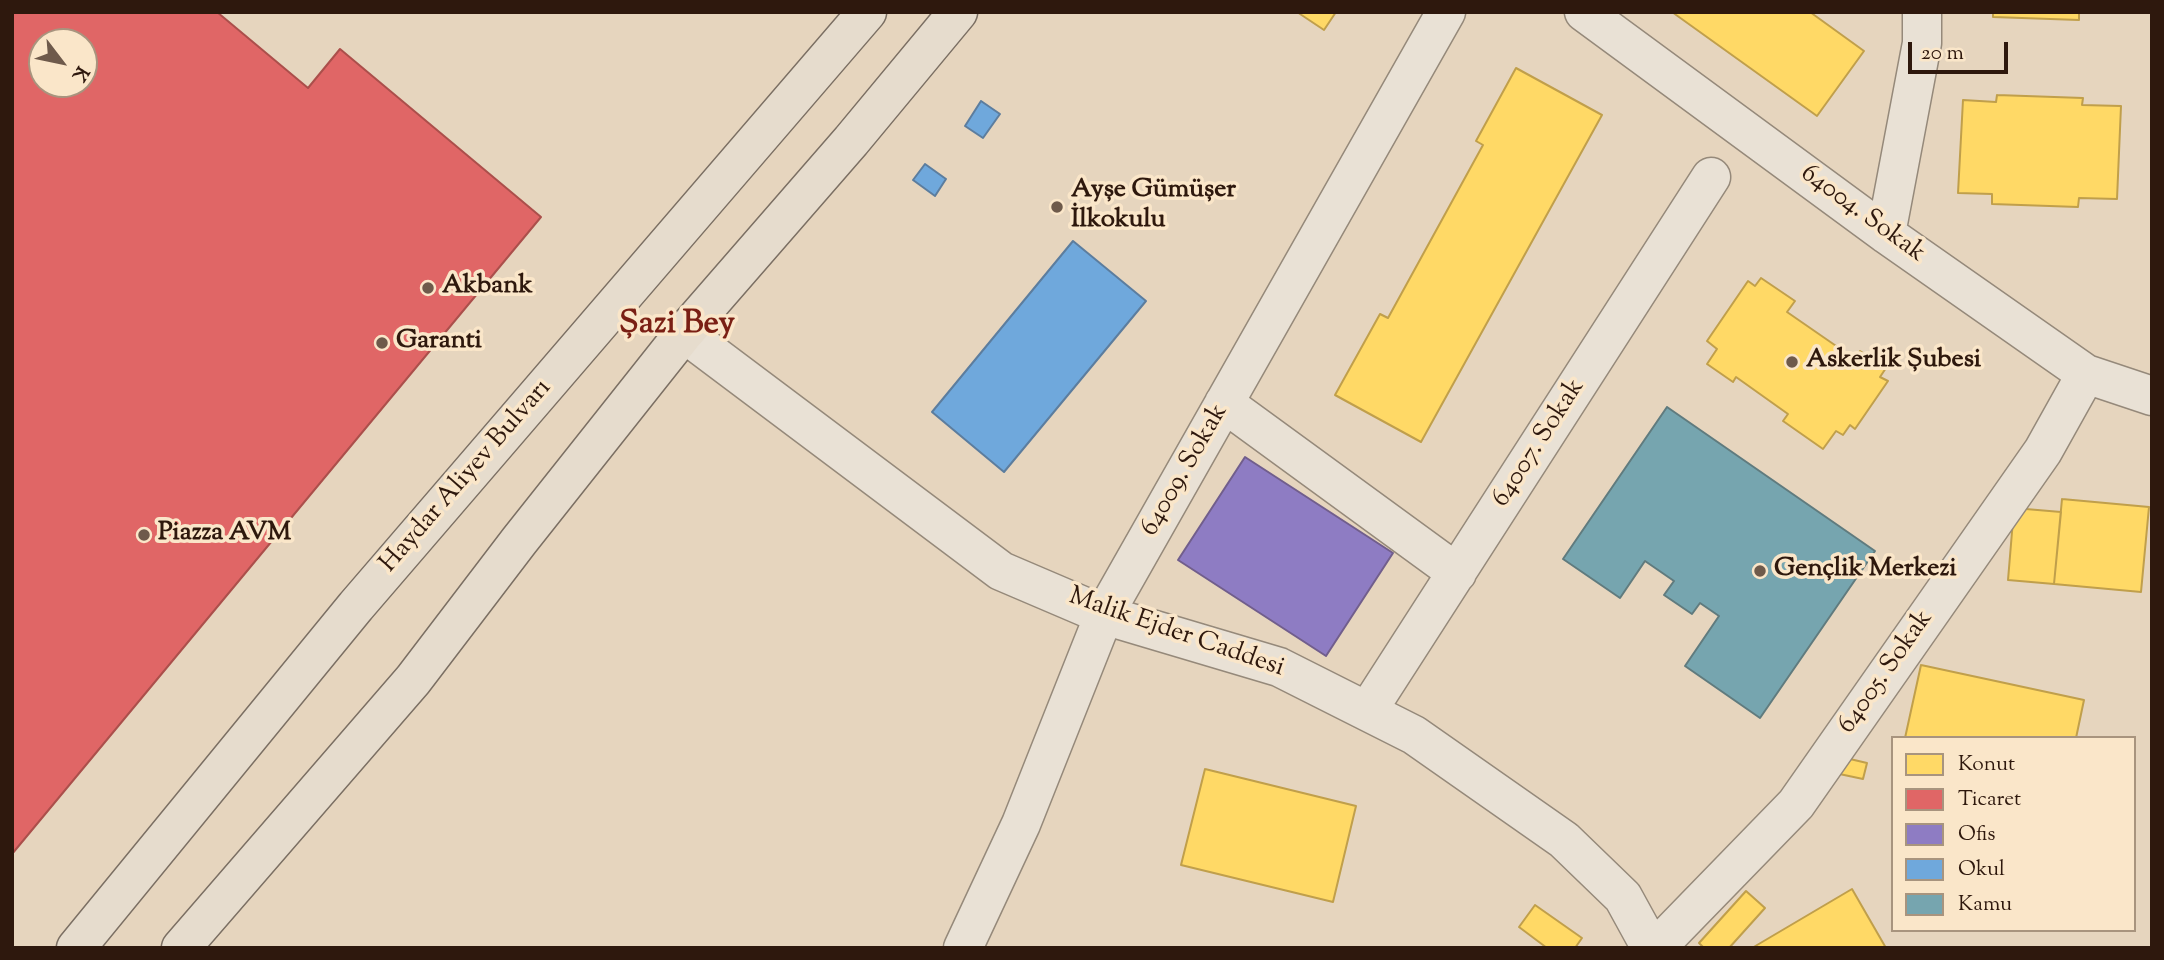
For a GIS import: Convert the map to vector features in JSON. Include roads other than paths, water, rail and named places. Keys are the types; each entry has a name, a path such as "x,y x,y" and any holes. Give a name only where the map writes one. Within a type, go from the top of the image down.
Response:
{"main road":[{"name":"Haydar Aliyev Bulvarı","path":"76,948 356,606 867,12"},
{"path":"181,948 413,680 684,333 851,141 958,12"}],"street":[{"name":"64009. Sokak","path":"963,948 1021,824 1104,615 1446,12"},
{"name":"64004. Sokak","path":"1584,12 1886,234 2086,374 2152,396"},
{"path":"1886,234 1922,43 1922,12"},
{"name":"64007. Sokak","path":"1368,710 1712,177"},
{"name":"Malik Ejder Caddesi","path":"684,333 1001,571 1104,615 1279,667 1414,734 1564,840 1623,897 1654,948"},
{"name":"64005. Sokak","path":"1654,948 1796,804 2043,451 2086,374"},
{"path":"1224,403 1457,573"}],"place":[{"name":"Ayşe Gümüşer İlkokulu","path":"1057,207"},
{"name":"Akbank","path":"428,288"},
{"name":"Garanti","path":"382,343"},
{"name":"Askerlik Şubesi","path":"1792,362"},
{"name":"Piazza AVM","path":"144,535"},
{"name":"Gençlik Merkezi","path":"1760,571"}],"district":[{"name":"Şazi Bey","path":"677,326"}]}
